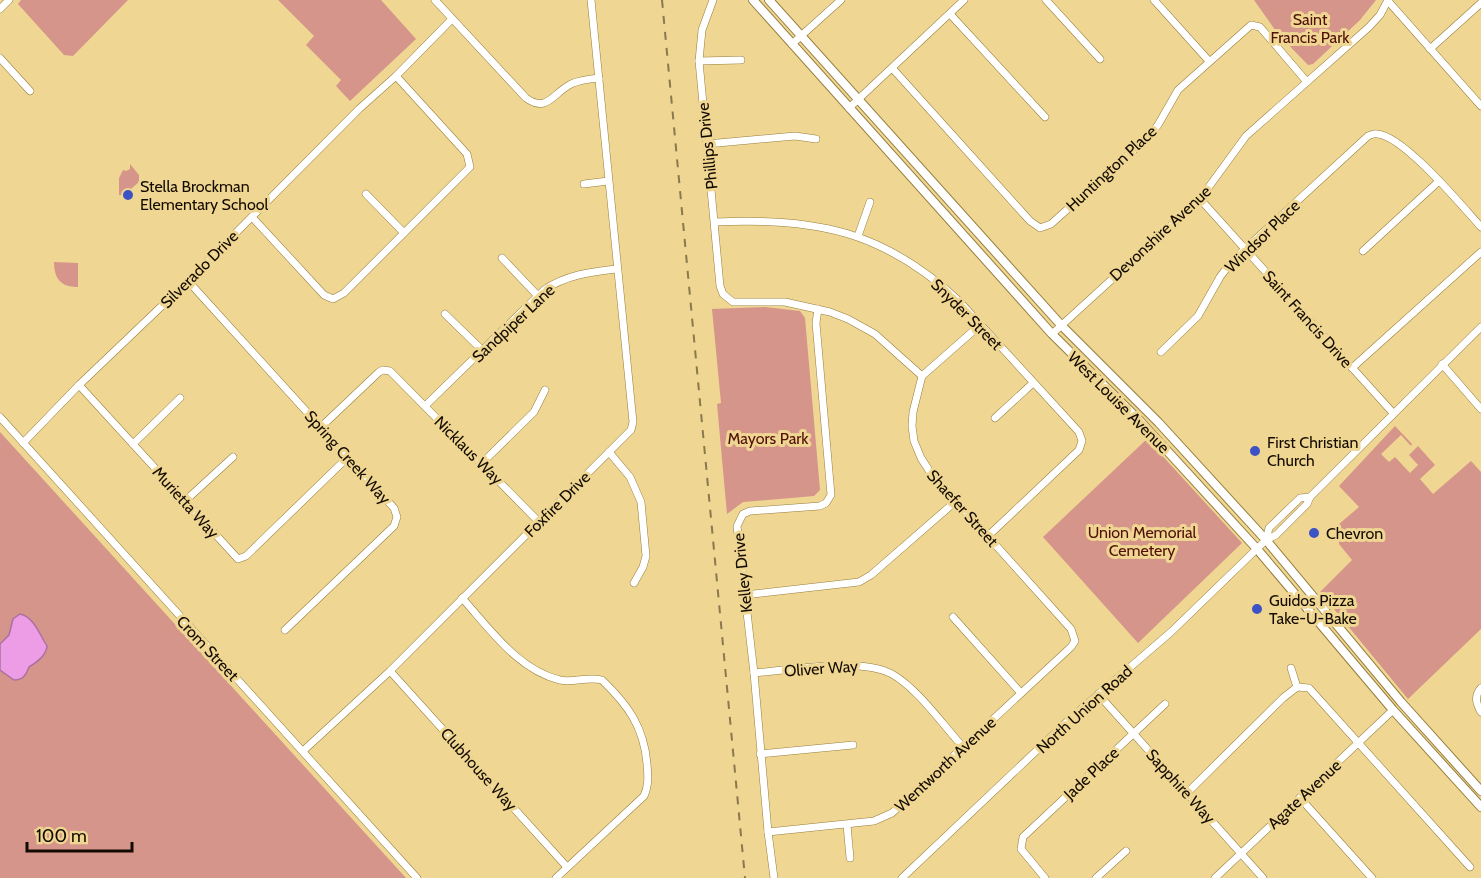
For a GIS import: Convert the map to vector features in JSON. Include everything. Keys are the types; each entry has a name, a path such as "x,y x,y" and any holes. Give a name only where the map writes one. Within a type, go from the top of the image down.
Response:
{"main road":[{"name":"West Louise Avenue","path":"753,0 1052,334 1139,420 1257,549 1393,711 1481,807"},
{"name":"West Louise Avenue","path":"769,0 1061,324 1160,423 1266,540 1401,702 1481,791"}],"street":[{"path":"435,0 526,98 535,104 543,104 572,84 599,78"},
{"name":"Foxfire Drive","path":"303,751 390,671 628,434 633,422 591,0"},
{"name":"Phillips Drive","path":"713,0 702,30 699,61 720,286 723,294 733,302 785,302 818,309"},
{"path":"849,108 964,0"},
{"path":"1046,0 1100,59"},
{"path":"792,44 836,1"},
{"path":"1156,1 1209,61"},
{"path":"1388,1 1481,106"},
{"name":"Devonshire Avenue","path":"1052,334 1200,198 1246,136 1369,27 1380,15 1388,1"},
{"path":"1430,49 1481,3"},
{"path":"950,14 1045,117"},
{"name":"Silverado Drive","path":"23,443 79,385 188,281 452,19"},
{"name":"Huntington Place","path":"893,69 1037,227 1044,228 1146,139 1158,125 1178,90 1248,27 1257,25 1260,27 1308,82"},
{"path":"0,58 30,91"},
{"path":"699,61 741,60"},
{"path":"252,217 324,295 333,298 345,293 470,167 467,154 396,76"},
{"name":"Windsor Place","path":"1161,352 1198,316 1220,277 1245,249 1368,136 1378,134 1418,159 1439,181"},
{"path":"707,144 795,135 816,139"},
{"path":"584,184 608,181"},
{"path":"1363,251 1439,181 1481,227"},
{"path":"366,194 404,233"},
{"name":"Saint Francis Drive","path":"1200,198 1393,412"},
{"path":"858,236 870,202"},
{"name":"Snyder Street","path":"715,222 781,221 816,225 858,236 893,253 925,272 959,301 1079,432 1082,441 1079,450 988,536"},
{"path":"1352,368 1481,252"},
{"path":"502,258 538,296"},
{"name":"Sandpiper Lane","path":"426,406 555,282 583,273 616,269"},
{"name":"Spring Creek Way","path":"188,281 322,426 394,508 397,517 394,526 285,630"},
{"path":"818,309 848,319 875,334 922,376 980,325"},
{"name":"Kelley Drive","path":"774,878 737,526 743,514 750,511 820,506 826,503 831,495 816,323 818,309"},
{"path":"446,314 483,351"},
{"name":"North Union Road","path":"902,878 1098,694 1171,632 1266,540 1275,535 1302,510 1310,497 1393,412 1481,327"},
{"path":"1442,364 1481,408"},
{"name":"Nicklaus Way","path":"322,426 379,372 390,371 538,522"},
{"name":"Shaefer Street","path":"922,376 912,426 914,441 921,458 930,472 1066,624"},
{"path":"995,418 1033,383"},
{"name":"Murietta Way","path":"79,385 238,559 246,556 348,457"},
{"path":"482,463 534,412 545,390"},
{"path":"133,444 180,398"},
{"name":"Crom Street","path":"0,417 417,878"},
{"path":"609,452 630,477 641,502 646,556 644,567 634,583"},
{"path":"185,501 234,457"},
{"path":"745,595 859,582 871,575 956,501"},
{"path":"462,598 524,664 539,673 572,681 595,678 602,680 632,716 643,739 647,789 638,803 556,878"},
{"path":"953,617 1021,693"},
{"name":"Wentworth Avenue","path":"768,832 848,825 874,821 892,813 1075,641 1071,629 1066,624"},
{"name":"Oliver Way","path":"753,673 855,665 881,670 905,684 963,747"},
{"path":"1291,668 1297,687"},
{"name":"Clubhouse Way","path":"390,671 567,867"},
{"path":"1187,793 1283,698 1297,687 1309,688 1470,867"},
{"path":"1481,688 1476,701 1481,712"},
{"name":"Sapphire Way","path":"1098,694 1263,878"},
{"name":"Jade Place","path":"1045,878 1024,855 1020,844 1023,837 1165,704"},
{"name":"Agate Avenue","path":"1215,878 1393,711"},
{"path":"760,754 853,745"},
{"path":"1300,798 1372,878"},
{"path":"848,825 850,858"},
{"path":"1096,878 1126,851"}],"green space":[{"path":"21,0 128,0 73,56 64,55 18,4"},
{"path":"278,0 381,0 416,39 350,101 336,86 341,80 306,45 314,36"},
{"name":"Saint Francis Park","path":"1254,0 1376,0 1360,20 1313,64 1308,65 1278,34"},
{"path":"130,164 139,175 139,182 124,195 119,195 119,178 123,170 130,169"},
{"path":"54,262 78,263 78,287 63,284 60,281 55,273"},
{"name":"Mayors Park","path":"765,307 800,311 805,318 820,490 814,496 743,502 727,514 717,404 721,403 712,309"},
{"path":"1395,426 1412,444 1411,446 1401,435 1381,454 1389,462 1395,457 1410,473 1418,465 1409,455 1418,446 1435,465 1420,479 1433,494 1471,461 1481,472 1481,629 1408,699 1320,592 1352,560 1339,544 1338,525 1359,507 1339,486"},
{"path":"0,432 406,878 0,878"},
{"name":"Union Memorial Cemetery","path":"1147,439 1242,543 1138,643 1043,537"}],"shaded area":[{"path":"20,614 29,618 47,646 43,656 29,667 24,677 14,680 0,670 0,644 9,635 13,619"}],"railway":[{"path":"662,0 745,878"}],"place":[{"name":"Stella Brockman Elementary School","path":"128,195"},
{"name":"First Christian Church","path":"1255,451"},
{"name":"Chevron","path":"1314,533"},
{"name":"Guidos Pizza Take-U-Bake","path":"1257,609"}]}
